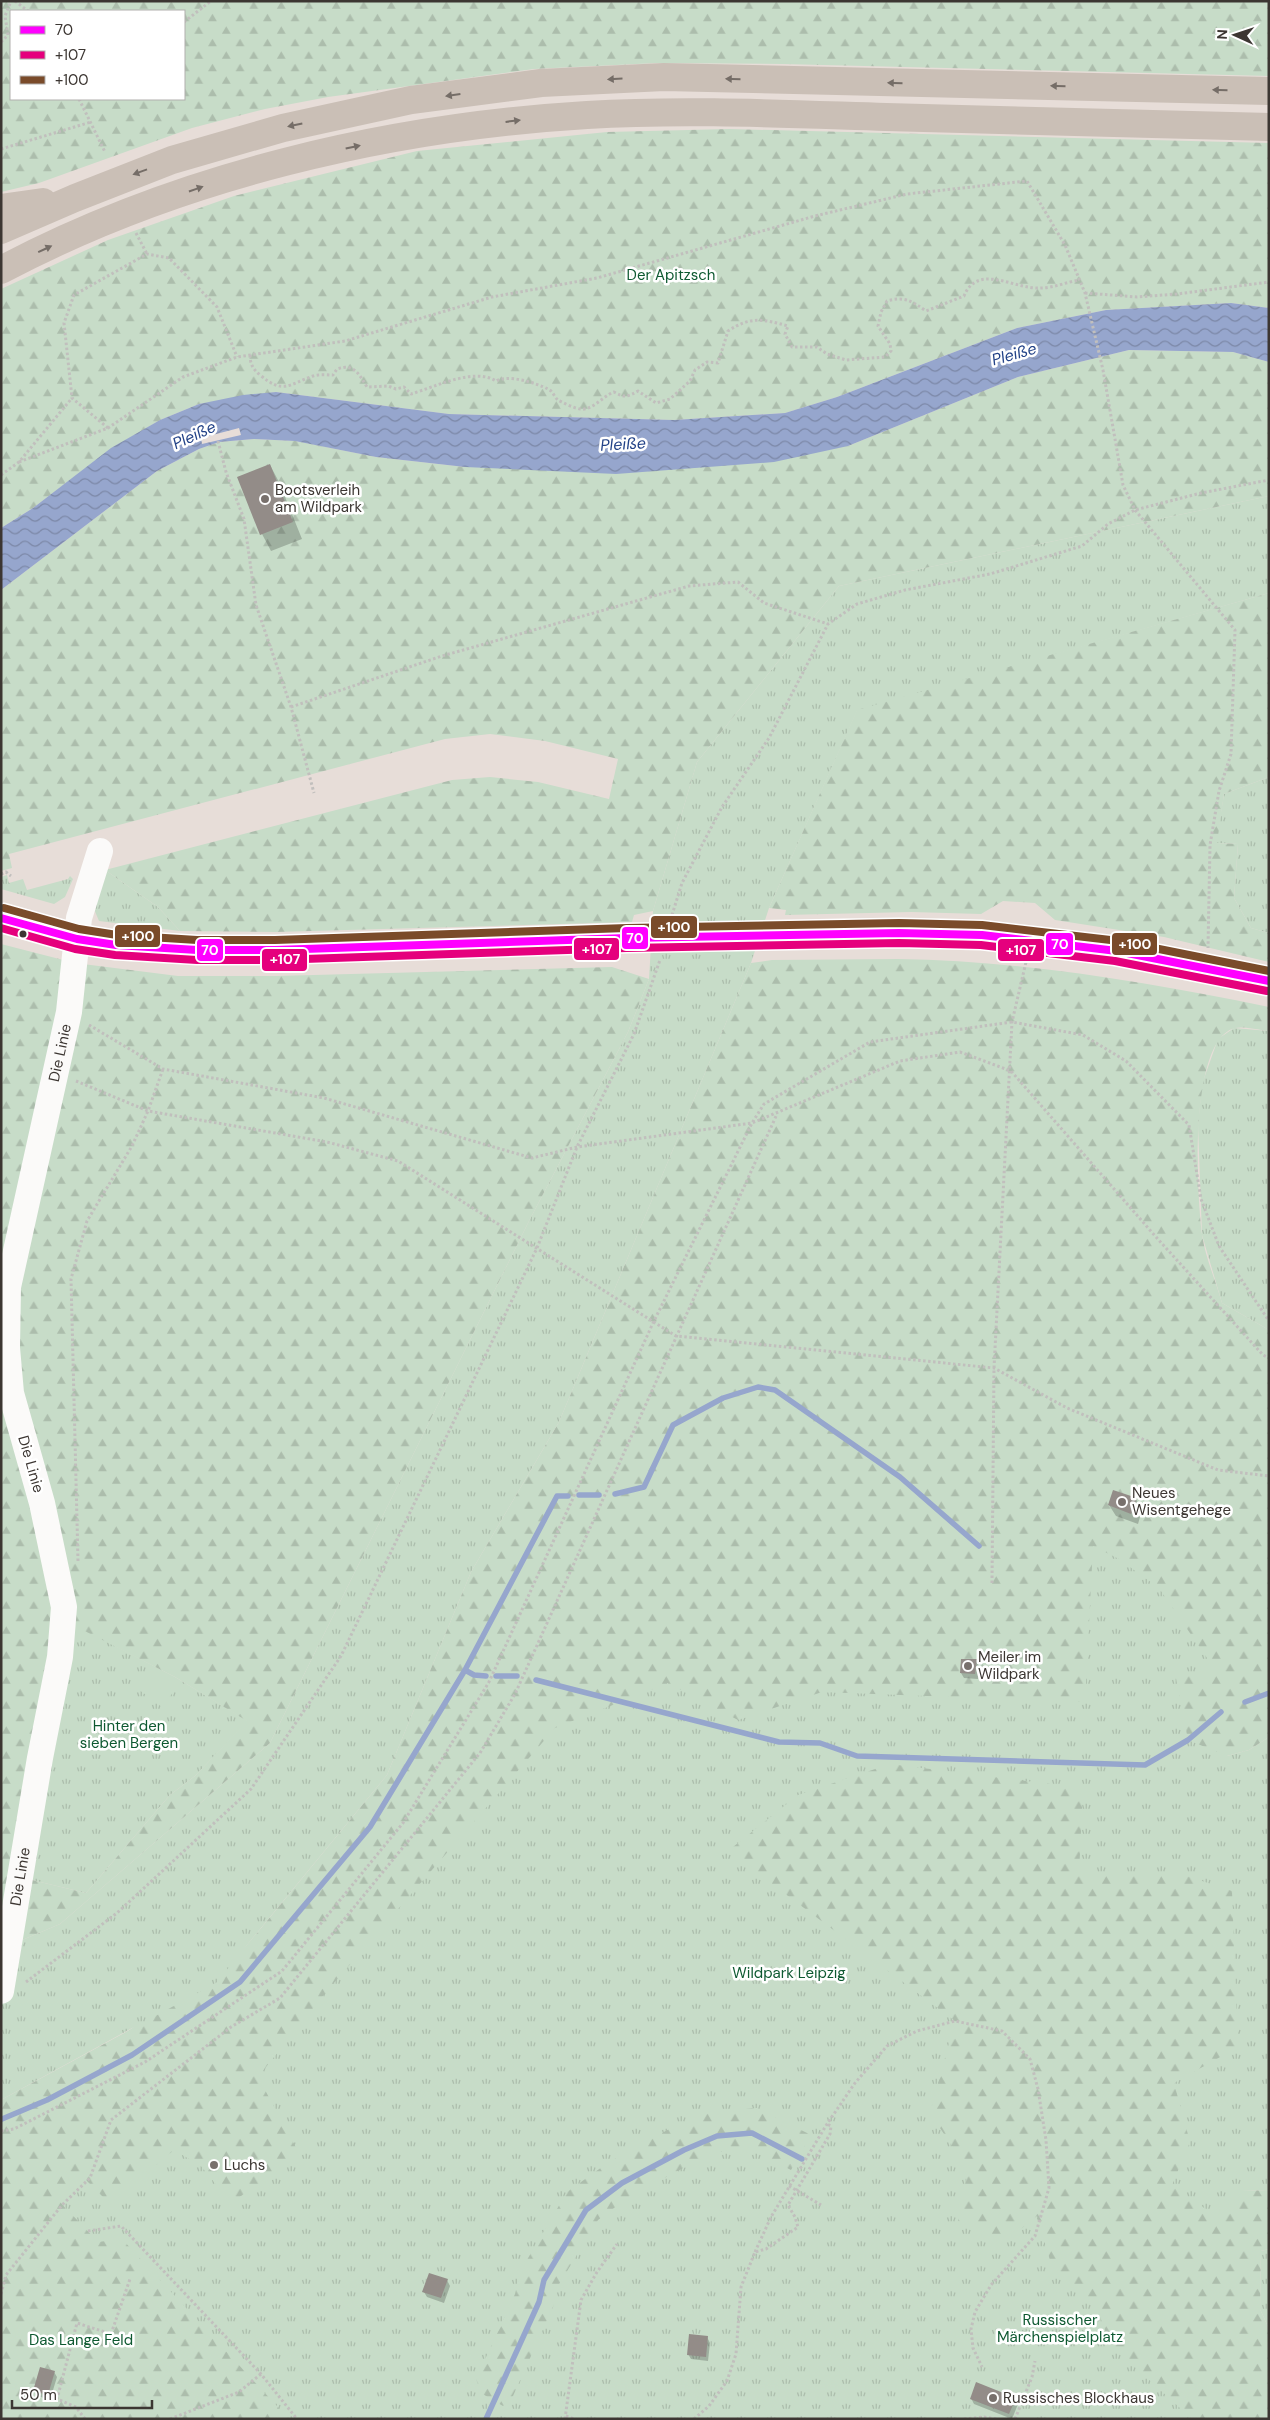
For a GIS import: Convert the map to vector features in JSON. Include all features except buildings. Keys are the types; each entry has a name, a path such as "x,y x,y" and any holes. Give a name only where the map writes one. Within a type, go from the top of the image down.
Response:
{"highway":[{"path":"1,230 75,198 172,160 283,128 411,100 541,83 664,77 1269,91"},
{"path":"1,270 77,234 146,206 276,165 386,140 524,120 588,115 674,113 1269,127"},
{"path":"1,208 75,198"}],"main road":[{"path":"1,918 78,939 125,946 197,950 275,950 627,938 939,933 1028,939 1117,951 1269,981"}],"lane":[{"name":"Die Linie","path":"13,1987 40,1758 60,1657 64,1607 42,1503 11,1393 7,1348 8,1287 69,1012 79,918 100,851"}],"path":[{"path":"1,42 8,35 5,16 11,1"},
{"path":"15,1 27,10"},
{"path":"185,21 211,1"},
{"path":"80,100 105,152"},
{"path":"1,149 91,122"},
{"path":"18,462 108,428 183,377 237,357 345,341 492,298 597,278 815,216 907,194 1011,181 1028,181 1065,245 1085,293 1103,370 1123,485 1135,510 1235,630 1231,754 1219,791 1210,845 1208,948 1205,968"},
{"path":"134,228 147,254"},
{"path":"108,428 72,398 64,323 74,295 147,254 169,258 217,307 237,357"},
{"path":"250,355 250,363 257,371 271,384 281,387 297,384 314,375 333,375 337,369 350,367 357,370 367,387 388,386 396,389 404,387 411,394 474,375 481,375 488,376 496,381 502,378 550,389 557,400 581,410 591,407 614,392 622,397 630,396 638,391 656,403 670,399 690,381 695,370 707,362 718,363 728,331 738,324 754,319 788,326 786,334 792,347 816,347 827,354 846,360 885,357 891,351 890,344 878,326 881,312 887,301 898,298 911,300 926,311 964,296 968,285 974,281 992,279 1041,288 1080,280"},
{"path":"1085,293 1145,296 1178,294 1269,282"},
{"path":"1,475 18,462 72,398"},
{"path":"218,441 226,472 244,519 256,605 291,707 314,793"},
{"path":"672,918 682,883 722,807 769,738 828,624 857,604 905,590 990,574 1082,546 1108,524 1135,510 1201,493 1269,480"},
{"path":"291,707 442,656 689,586 738,582 764,603 828,624"},
{"path":"1,874 6,872 10,876"},
{"path":"992,1583 994,1368 1011,1071 1012,1022 1026,966 1028,939"},
{"path":"13,1987 117,1913 251,1790 341,1656 537,1248 577,1147 634,1034 662,954"},
{"path":"69,1012 163,1069 324,1098 532,1158 577,1147 752,1123 777,1114 900,1060 960,1052 1011,1071 1156,1237 1263,1355 1269,1358"},
{"path":"1,2131 14,2129 145,2062 282,1971 403,1823 489,1682 653,1323 752,1123 764,1104 870,1042 1012,1022 1083,1035 1126,1061 1189,1125 1201,1199 1219,1246 1269,1321"},
{"path":"75,1570 78,1560 71,1280 86,1222 132,1146 163,1069"},
{"path":"54,1074 148,1110 327,1142 398,1161 676,1336 994,1368 1067,1408 1218,1470 1269,1476"},
{"path":"1,2294 6,2276 62,2205 90,2178 111,2120 231,2027 280,1998 480,1753 515,1694 777,1114"},
{"path":"694,2419 709,2406 727,2381 736,2354 741,2287 762,2233 828,2124 855,2083 887,2046 916,2031 955,2021 1002,2031 1030,2059 1038,2089 1046,2140 1049,2188 1035,2236 990,2285 974,2312 970,2329 973,2348 982,2367"},
{"path":"754,2252 773,2244 798,2227 788,2205 830,2134 831,2126 828,2124"},
{"path":"789,2186 821,2205"},
{"path":"88,2231 121,2226 261,2374 297,2419"},
{"path":"574,2419 566,2417 582,2300 597,2272 617,2244"},
{"path":"86,2419 76,2407 57,2399 77,2323 111,2334 130,2279"},
{"path":"1015,2419 1032,2377 1035,2361"},
{"path":"170,2419 239,2392 261,2374"},
{"path":"964,2419 984,2417 996,2419"}],"green space":[{"path":"1,1 1269,1 1269,76 782,64 657,63 534,69 328,97 265,109 192,128 39,183 1,192"},
{"name":"Der Apitzsch","path":"729,129 1269,143 1269,308 1231,303 1106,310 1017,328 837,397 785,413 674,420 449,414 276,392 199,404 160,420 111,449 33,508 1,528 1,289 108,240 234,196 417,151 607,132"},
{"path":"1129,350 1233,352 1269,362 1269,496 839,586 697,762 653,911 634,915 632,922 275,932 180,931 158,907 105,870 452,780 490,777 538,782 609,799 618,759 545,741 490,734 445,739 9,854 12,868 1,871 1,590 157,471 199,449 219,442 254,439 296,441 376,457 465,467 848,446 1018,377"},
{"name":"Wildpark Leipzig","path":"1269,496 1269,593 857,711 769,908 751,963 559,1422 471,1572 387,1775 242,1951 386,1782 1217,1467 1227,1756 1249,1750 1269,1737 1269,2190 1243,2191 1258,2419 1,2419 1,2117 134,2027 1,2100 1,1949 60,1924 270,1743 529,1221 628,1032 649,979 653,911 697,762 839,586"},
{"path":"1269,593 1269,777 1224,794 1217,843 1238,844 1234,898 1251,928 1269,933 1269,962 1164,937 1055,920 1035,903 1003,901 981,914 911,912 785,915 786,910 769,908 857,710"},
{"path":"1269,777 1269,933 1251,928 1234,898 1238,844 1216,843 1224,794"},
{"path":"105,870 158,907 180,931 99,921 94,909"},
{"path":"7,875 9,883 23,879 27,890 68,879 70,876 73,879 65,897 54,904 1,889 1,877"},
{"path":"1,944 75,963 178,976 276,976 612,967 649,979 628,1032 529,1221 270,1743 60,1924 1,1949","holes":["73,1625 175,1677 247,1721 195,1776 170,1795 86,1893 32,1880"]},
{"name":"Das Lange Feld","path":"898,959 1038,968 1131,981 1269,1007 1269,1031 1235,1028 1220,1039 1209,1060 1199,1121 1198,1187 1203,1243 1222,1303 1269,1330 1269,1737 1249,1750 1227,1756 1188,1740 1176,1678 1216,1671 1159,1588 1119,1559 1093,1546 1085,1702 822,1692 738,1720 668,1683 555,1728 327,1991 258,2077 300,2155 231,2203 201,2166 174,2150 110,2204 85,2179 59,2201 98,2242 122,2239 289,2419 1,2419 1,2100 216,1983 387,1775 471,1572 559,1422 751,963 772,960"},
{"path":"1234,1028 1269,1031 1269,1330 1222,1303 1202,1235 1198,1125 1202,1084 1218,1039"},
{"name":"Hinter den sieben Bergen","path":"73,1624 175,1677 248,1721 195,1776 170,1795 86,1893 32,1880"},
{"path":"153,1669 177,1687 162,1707 138,1689"},
{"path":"890,1764 1083,1788 1079,1874 1184,1875 1232,1891 1238,2047 1174,2083 1190,2142 1172,2185 1214,2215 1243,2191 1269,2190 1269,2249 1261,2251 1260,2309 1269,2329 1269,2419 1192,2419 1110,2344 1098,2311 1054,2274 1037,2216 1005,2242 958,2221 968,2170 930,2113 955,2021 728,1851 798,1795"},
{"path":"757,2108 811,2135 791,2170 749,2149 720,2152 691,2164 630,2196 598,2220 558,2286 553,2307 513,2396 503,2406 481,2393 476,2379 515,2294 521,2270 567,2192 609,2162 673,2127 711,2112"},
{"path":"1269,2249 1269,2329 1260,2309 1261,2251"}],"water":[{"name":"Pleiße","path":"1231,303 1269,308 1269,362 1233,352 1129,350 1018,377 848,446 774,462 616,474 465,467 376,457 295,441 254,439 219,442 199,449 157,471 1,590 1,528 33,508 111,448 160,420 199,404 243,395 276,392 449,414 674,420 785,413 837,397 1017,328 1106,310"}],"pier":[{"path":"239,428 241,435 202,444 201,438"}],"waterway":[{"path":"615,1494 644,1487 673,1425 723,1398 758,1387 775,1390 900,1477 979,1546"},
{"path":"579,1495 599,1495"},
{"path":"2,2119 47,2100 132,2055 240,1982 370,1827 465,1670 557,1496 568,1496"},
{"path":"465,1670 474,1675 486,1676"},
{"path":"496,1676 517,1676"},
{"path":"536,1680 779,1742 820,1743 857,1756 1145,1765 1188,1740 1221,1712"},
{"path":"1245,1702 1269,1693"},
{"path":"486,2419 539,2302 544,2280 586,2210 622,2183 684,2150 717,2136 752,2133 802,2159"}],"transit line":[{"name":"+100","path":"4,908 79,929 117,935 197,940 275,940 627,928 899,923 982,925 1119,941 1269,971"},
{"name":"70","path":"1,918 77,939 116,945 197,950 275,950 627,938 899,933 982,935 1117,951 1269,981"},
{"name":"+107","path":"1,928 75,949 115,955 197,960 275,960 627,948 899,943 981,945 1115,961 1267,991"}],"place":[{"name":"Bootsverleih am Wildpark","path":"265,499"},
{"name":"Neues Wisentgehege","path":"1122,1502"},
{"name":"Meiler im Wildpark","path":"968,1666"},
{"name":"Luchs","path":"214,2165"},
{"name":"Russisches Blockhaus","path":"993,2398"}],"park label":[{"name":"Russischer Märchenspielplatz","path":"1060,2328"}]}
